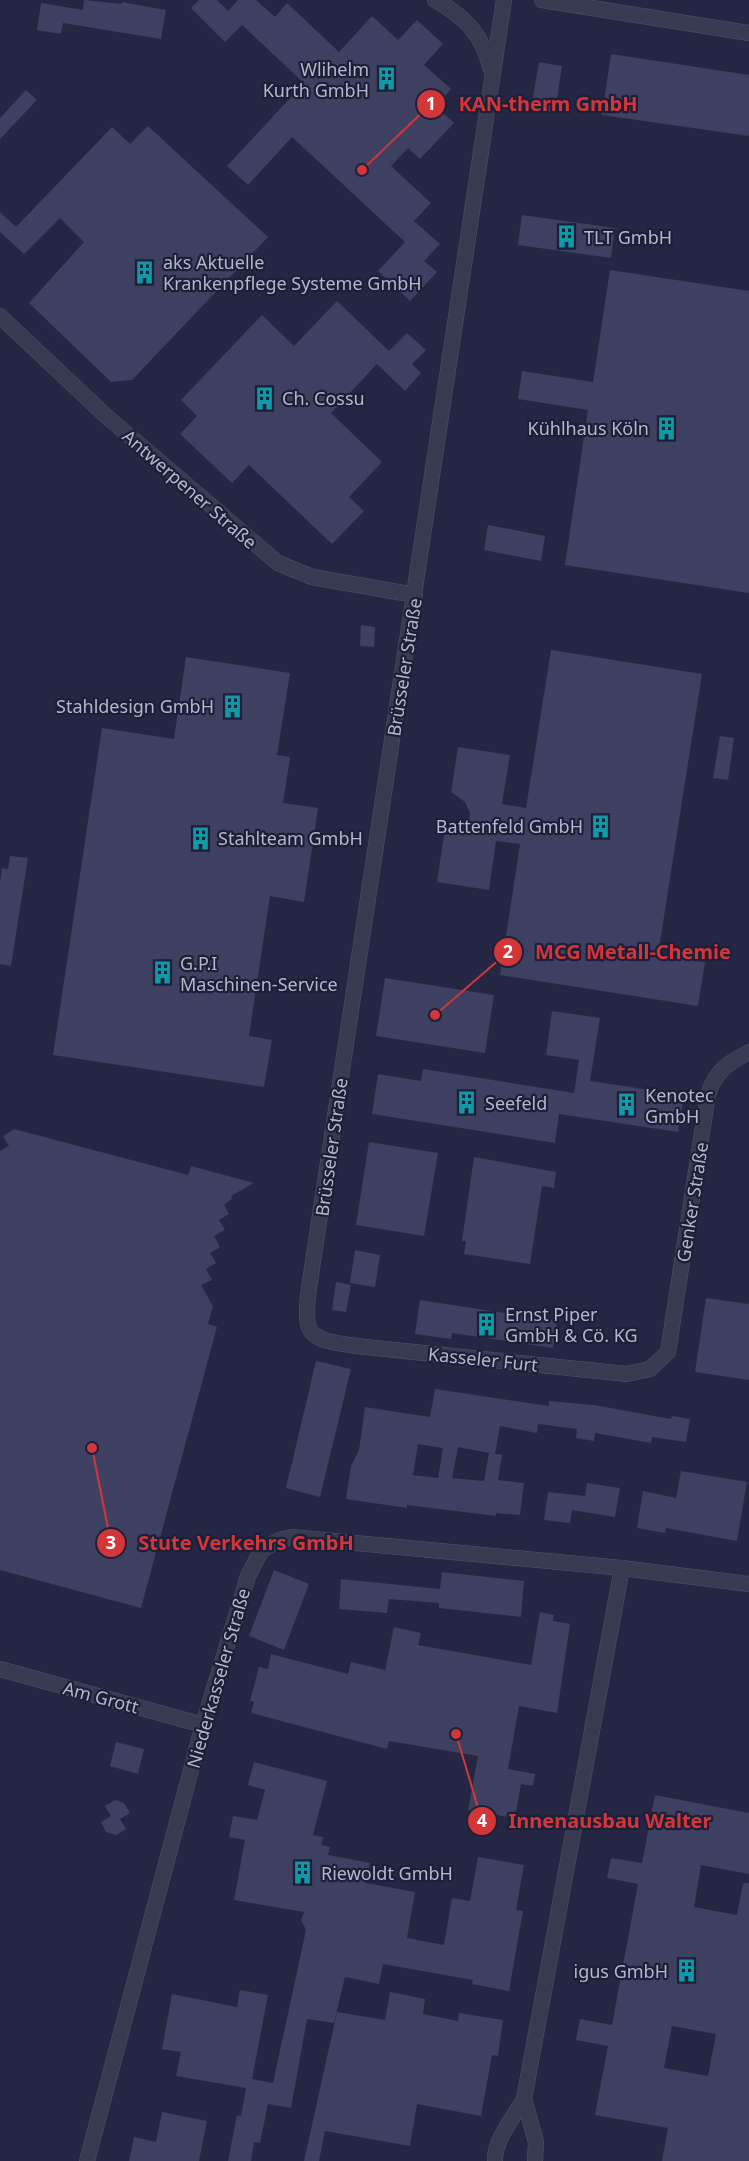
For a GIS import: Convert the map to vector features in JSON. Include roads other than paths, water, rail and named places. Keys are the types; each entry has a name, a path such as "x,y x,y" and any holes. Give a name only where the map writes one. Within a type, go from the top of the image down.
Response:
{"street":[{"path":"435,0 451,9 479,36 486,52 491,75"},
{"name":"Brüsseler Straße","path":"311,1333 305,1319 309,1288 504,0"},
{"path":"542,0 617,14 749,33"},
{"path":"583,0 617,14"},
{"name":"Antwerpener Straße","path":"0,316 106,416 278,563 312,577 415,595"},
{"name":"Genker Straße","path":"655,1366 668,1352 708,1094 715,1076 733,1061 749,1052"},
{"name":"Kasseler Furt","path":"311,1333 325,1341 356,1346 627,1374 640,1373 655,1366"},
{"name":"Niederkasseler Straße","path":"87,2161 202,1725 253,1563 261,1551 279,1540 292,1537 622,1568 749,1584"},
{"path":"495,2161 501,2137 524,2099 622,1568"},
{"name":"Am Grott","path":"0,1669 202,1725"},
{"path":"524,2099 536,2142 535,2161"}],"place":[{"name":"Wlihelm Kurth GmbH","path":"387,79"},
{"name":"KAN-therm GmbH","path":"362,170"},
{"name":"TLT GmbH","path":"566,237"},
{"name":"aks Aktuelle Krankenpflege Systeme GmbH","path":"145,272"},
{"name":"Ch. Cossu","path":"264,398"},
{"name":"Kühlhaus Köln","path":"667,428"},
{"name":"Stahldesign GmbH","path":"232,706"},
{"name":"Battenfeld GmbH","path":"601,826"},
{"name":"Stahlteam GmbH","path":"200,838"},
{"name":"G.P.I Maschinen-Service","path":"162,973"},
{"name":"MCG Metall-Chemie","path":"435,1015"},
{"name":"Seefeld","path":"467,1103"},
{"name":"Kenotec GmbH","path":"627,1105"},
{"name":"Ernst Piper GmbH & Cö. KG","path":"487,1324"},
{"name":"Stute Verkehrs GmbH","path":"92,1448"},
{"name":"Innenausbau Walter","path":"456,1734"},
{"name":"Riewoldt GmbH","path":"303,1873"},
{"name":"igus GmbH","path":"686,1971"}]}
